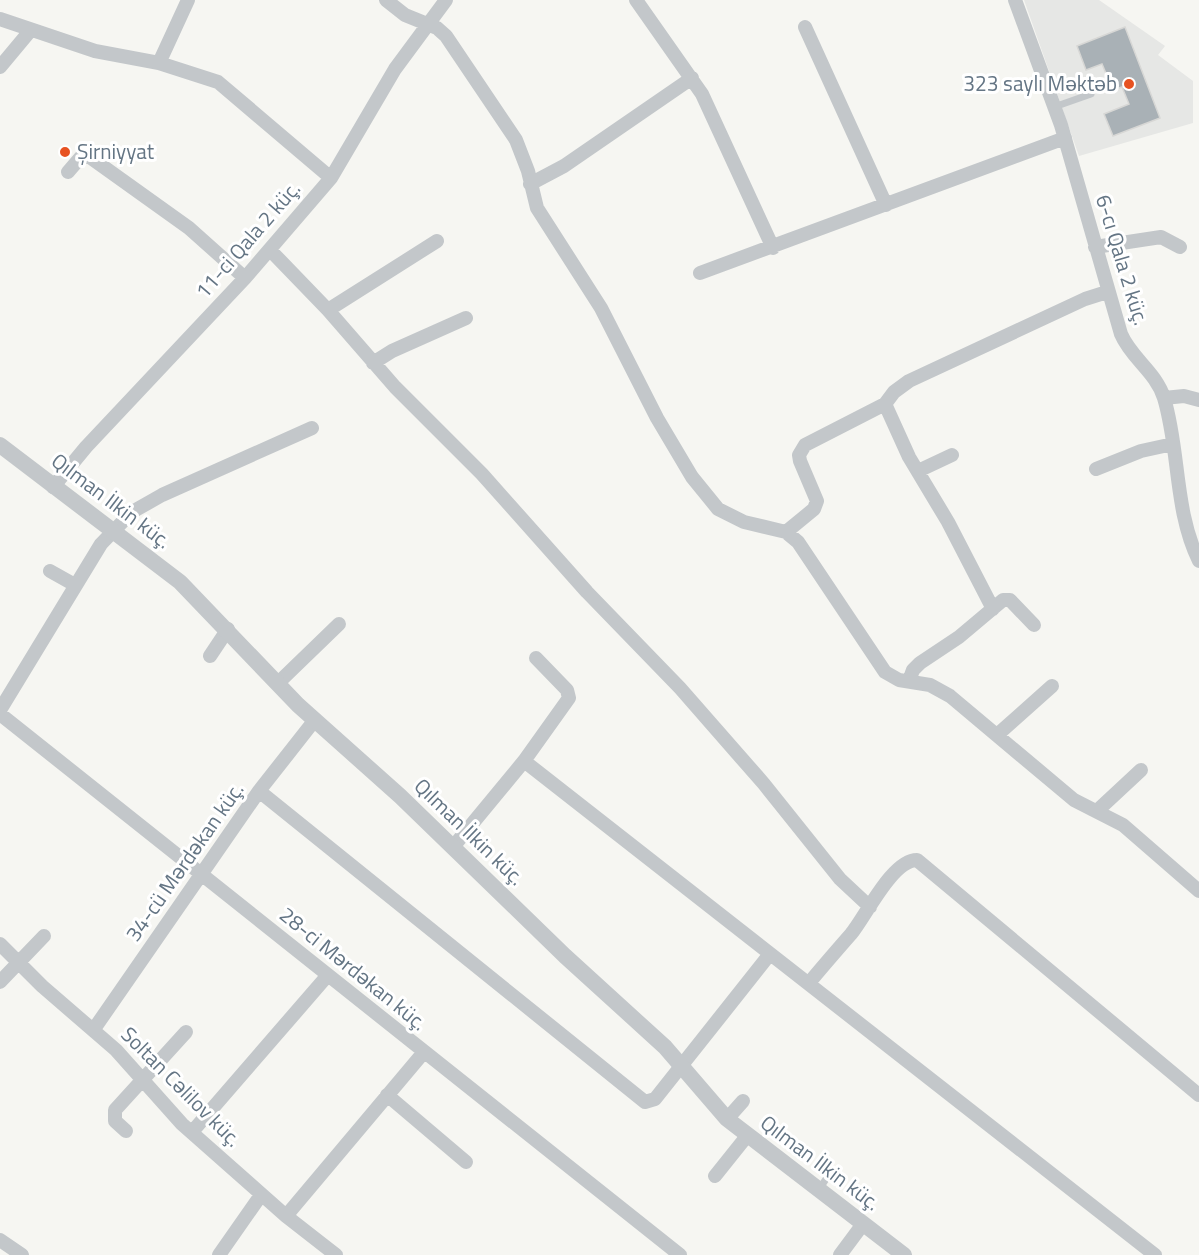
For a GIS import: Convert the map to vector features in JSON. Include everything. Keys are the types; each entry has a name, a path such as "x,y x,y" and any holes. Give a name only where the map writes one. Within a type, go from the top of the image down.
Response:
{"street":[{"path":"159,63 188,0"},
{"path":"386,0 405,15 437,28 446,36 503,118 523,155 537,208 601,308 670,441 704,493 718,508 744,522 786,532 803,548 885,672 899,680 930,685 943,692 1074,800 1098,810 1123,825 1198,888"},
{"name":"11-ci Qala 2 küç.","path":"53,487 86,447 246,278 331,178 395,69 446,0"},
{"path":"636,0 692,78 712,113 773,248"},
{"name":"6-cı Qala 2 küç.","path":"1015,0 1065,138 1107,292 1124,341 1150,371 1164,398 1184,517 1199,561"},
{"path":"0,19 95,51 159,63 218,81 331,178"},
{"path":"805,27 886,205"},
{"path":"0,67 30,31"},
{"path":"530,184 564,166 692,78"},
{"path":"700,273 773,248 1065,138"},
{"path":"68,172 80,158 87,155 189,228 246,278"},
{"path":"1095,247 1161,237 1180,247"},
{"path":"328,310 437,241"},
{"path":"270,250 328,310 373,363 482,474 587,592 680,688 764,784 840,879 870,907"},
{"path":"786,532 814,509 817,501 800,461 801,450 805,445 885,404 894,392 909,381 1085,299 1107,292"},
{"path":"373,363 392,351 466,318"},
{"path":"1164,398 1176,396 1199,400"},
{"path":"885,404 909,457 993,609"},
{"path":"0,712 75,585 112,530 132,512 162,495 312,428"},
{"path":"1096,469 1141,451 1173,444"},
{"name":"Qılman İlkin küç.","path":"0,445 180,582 314,720 453,847 565,956 656,1038 727,1119 904,1255"},
{"path":"918,471 952,454"},
{"path":"50,571 75,585"},
{"path":"909,681 913,670 920,663 959,637 1003,600 1010,600 1034,625"},
{"path":"278,683 339,624"},
{"path":"210,656 228,629"},
{"path":"453,847 524,761 570,698 567,690 536,658"},
{"path":"997,735 1052,686"},
{"name":"28-ci Mərdəkan küç.","path":"0,712 202,876 680,1255"},
{"name":"34-cü Mərdəkan küç.","path":"94,1029 259,791 314,720"},
{"path":"524,761 1155,1255"},
{"path":"1098,810 1141,770"},
{"path":"259,791 641,1101 650,1102 655,1099 770,954"},
{"path":"808,983 852,933 896,872 912,860 923,863 1199,1095"},
{"path":"0,982 44,936"},
{"name":"Soltan Cəlilov küç.","path":"0,944 19,964 94,1029 192,1132 286,1216 319,1250 336,1255"},
{"path":"192,1132 328,975"},
{"path":"126,1131 115,1121 115,1110 186,1032"},
{"path":"286,1216 424,1052"},
{"path":"387,1095 466,1162"},
{"path":"727,1119 743,1101"},
{"path":"715,1176 747,1136"},
{"path":"219,1255 261,1195"},
{"path":"840,1255 863,1224"},
{"path":"0,1240 22,1255"}],"lane":[{"path":"1054,107 1091,94"},
{"path":"819,1191 832,1170"}],"shaded area":[{"path":"1024,0 1099,0 1165,46 1158,55 1193,81 1193,123 1079,156"}],"building":[{"name":"323 saylı Məktəb","path":"1125,27 1160,118 1113,136 1104,114 1129,104 1122,87 1113,90 1102,64 1086,70 1077,46"}],"place":[{"name":"323 saylı Məktəb","path":"1129,84"},
{"name":"Şirniyyat","path":"65,152"}]}
